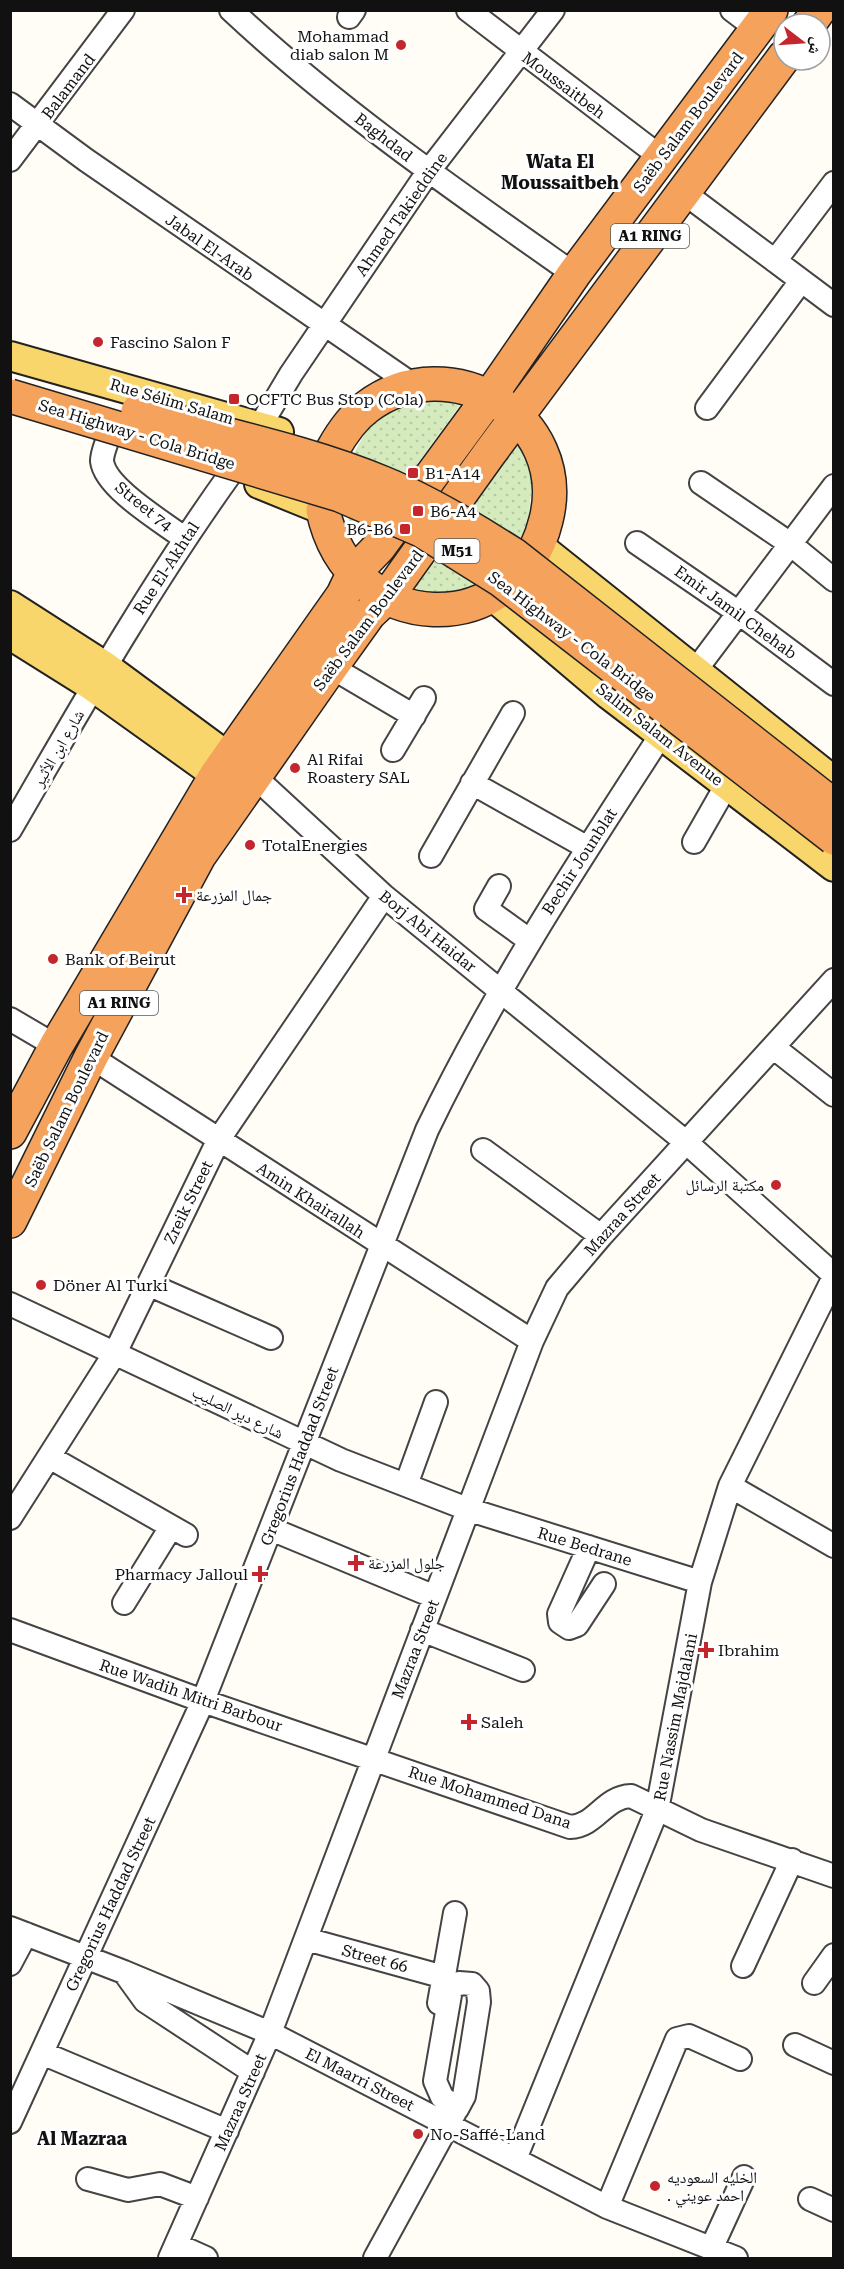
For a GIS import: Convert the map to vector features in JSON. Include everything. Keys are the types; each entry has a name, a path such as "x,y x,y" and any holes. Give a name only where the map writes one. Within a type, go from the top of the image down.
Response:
{"highway":[{"name":"Saëb Salam Boulevard","path":"10,1132 56,1046 236,776 343,596 353,574 379,547 490,396 574,274 662,158 753,17"},
{"name":"Saëb Salam Boulevard","path":"10,1221 91,1057 181,887 236,776 331,667 369,615 386,598 516,416 773,72"},
{"name":"Sea Highway - Cola Bridge","path":"10,374 350,470 433,506 514,555 834,806"},
{"path":"323,510 333,544 353,574 386,598 428,610 471,604 491,595 518,574 538,545 547,519 549,491 546,473 534,438 516,416 490,396 453,384 413,385 388,393 366,407 347,426 333,449"},
{"name":"Sea Highway - Cola Bridge","path":"10,396 340,495 421,530 501,580 834,838"}],"main road":[{"name":"Rue Sélim Salam","path":"10,356 260,426 333,449"},
{"path":"10,407 231,473 323,510 324,479 333,449"},
{"path":"538,545 834,781"},
{"name":"Salim Salam Avenue","path":"491,595 609,695 834,867"},
{"name":"Borj Abi Haidar","path":"10,605 99,676 236,776"},
{"path":"609,695 598,673 608,647 623,636 633,634 654,638"},
{"name":"Borj Abi Haidar","path":"10,635 99,676"}],"street":[{"name":"Balamand","path":"10,160 123,10"},
{"name":"Baghdad","path":"231,10 313,82 428,172 574,274"},
{"name":"Moussaitbeh","path":"468,10 662,158"},
{"name":"Ahmed Takieddine","path":"260,426 324,325 428,172 553,10"},
{"name":"Jabal El-Arab","path":"10,104 37,126 413,385"},
{"path":"775,261 834,183"},
{"path":"682,192 834,305"},
{"path":"707,408 801,280"},
{"name":"Street 74","path":"108,438 102,460 108,477 122,491 184,538"},
{"name":"Rue El-Akhtal","path":"99,676 184,538 231,473"},
{"path":"701,483 789,543 834,580"},
{"path":"695,671 834,486"},
{"name":"Emir Jamil Chehab","path":"637,543 739,613 834,684"},
{"path":"331,667 418,707 393,750"},
{"name":"شارع ابن الأثير","path":"10,830 99,676"},
{"path":"431,856 513,713"},
{"name":"Bechir Jounblat","path":"501,990 529,940 661,735"},
{"name":"Borj Abi Haidar","path":"236,776 687,1143 834,1276"},
{"path":"472,783 588,848"},
{"path":"694,842 726,786"},
{"path":"499,886 486,909 529,940"},
{"name":"Zreik Street","path":"10,1518 18,1491 51,1458 115,1353 150,1285 219,1138 339,958 384,896"},
{"name":"Mazraa Street","path":"173,2252 270,2033 373,1758 470,1510 532,1341 557,1288 601,1236 773,1047 831,988"},
{"name":"Gregorius Haddad Street","path":"10,2122 203,1701 427,1130 465,1053 501,990"},
{"path":"10,1019 56,1046"},
{"path":"773,1047 834,1095"},
{"name":"Amin Khairallah","path":"91,1057 219,1138 381,1246 532,1341"},
{"path":"483,1150 601,1236"},
{"name":"Rue Nassim Majdalani","path":"515,2159 657,1810 700,1582 730,1486 834,1276"},
{"path":"150,1285 271,1338"},
{"name":"شارع دير الصليب","path":"10,1304 303,1444 470,1510"},
{"path":"406,1485 436,1402"},
{"path":"51,1458 178,1531 124,1603"},
{"path":"730,1486 834,1546"},
{"name":"Rue Bedrane","path":"470,1510 700,1582"},
{"path":"271,1529 435,1597"},
{"path":"589,1547 559,1614 561,1622 569,1628 577,1625 604,1584"},
{"name":"Rue Wadih Mitri Barbour","path":"10,1630 203,1701 373,1758"},
{"path":"422,1630 524,1670"},
{"name":"Rue Mohammed Dana","path":"373,1758 570,1827 587,1824 609,1802 619,1797 631,1796 701,1830 834,1876"},
{"path":"743,1966 792,1860"},
{"path":"420,2110 455,1913"},
{"path":"10,1964 18,1931"},
{"name":"El Maarri Street","path":"18,1931 85,1956 270,2033 420,2110 453,2117 515,2159 607,2207 736,2259"},
{"name":"Street 66","path":"306,1939 444,1977"},
{"path":"814,1983 834,1955"},
{"path":"124,1972 145,2001 254,2072"},
{"path":"375,2259 453,2117 464,2096 479,2002 478,1991 472,1984 459,1983 451,1989 435,2081 453,2117"},
{"path":"607,2207 677,2039 690,2036 740,2059"},
{"path":"795,2045 834,2063"},
{"path":"42,2053 227,2132"},
{"path":"711,2248 744,2177"},
{"path":"88,2179 123,2190 137,2191 151,2184 160,2184 197,2198"},
{"path":"810,2199 834,2210"},
{"path":"173,2252 206,2259"}],"green space":[{"path":"427,397 463,401 362,540 350,523 345,507 347,476 358,445 376,419 387,409 400,403"},
{"path":"516,438 533,470 527,536 489,583 455,593 430,595 407,589"}],"place":[{"name":"Mohammad diab salon M","path":"401,45"},
{"name":"Fascino Salon F","path":"98,342"},
{"name":"OCFTC Bus Stop (Cola)","path":"234,399"},
{"name":"B1-A14","path":"413,473"},
{"name":"B6-A4","path":"418,511"},
{"name":"B6-B6","path":"405,529"},
{"name":"Al Rifai Roastery SAL","path":"295,768"},
{"name":"TotalEnergies","path":"250,845"},
{"name":"جمال المزرعة","path":"184,895"},
{"name":"Bank of Beirut","path":"53,959"},
{"name":"مكتبة الرسائل","path":"776,1185"},
{"name":"Döner Al Turki","path":"41,1285"},
{"name":"جلول المزرعة","path":"356,1563"},
{"name":"Pharmacy Jalloul","path":"260,1574"},
{"name":"Ibrahim","path":"706,1650"},
{"name":"Saleh","path":"469,1722"},
{"name":"No-Saffé-Land","path":"418,2134"},
{"name":"الخليه السعوديه . احمد عويني","path":"655,2186"}],"district":[{"name":"Wata El Moussaitbeh","path":"560,172"},
{"name":"Al Mazraa","path":"82,2139"}]}
